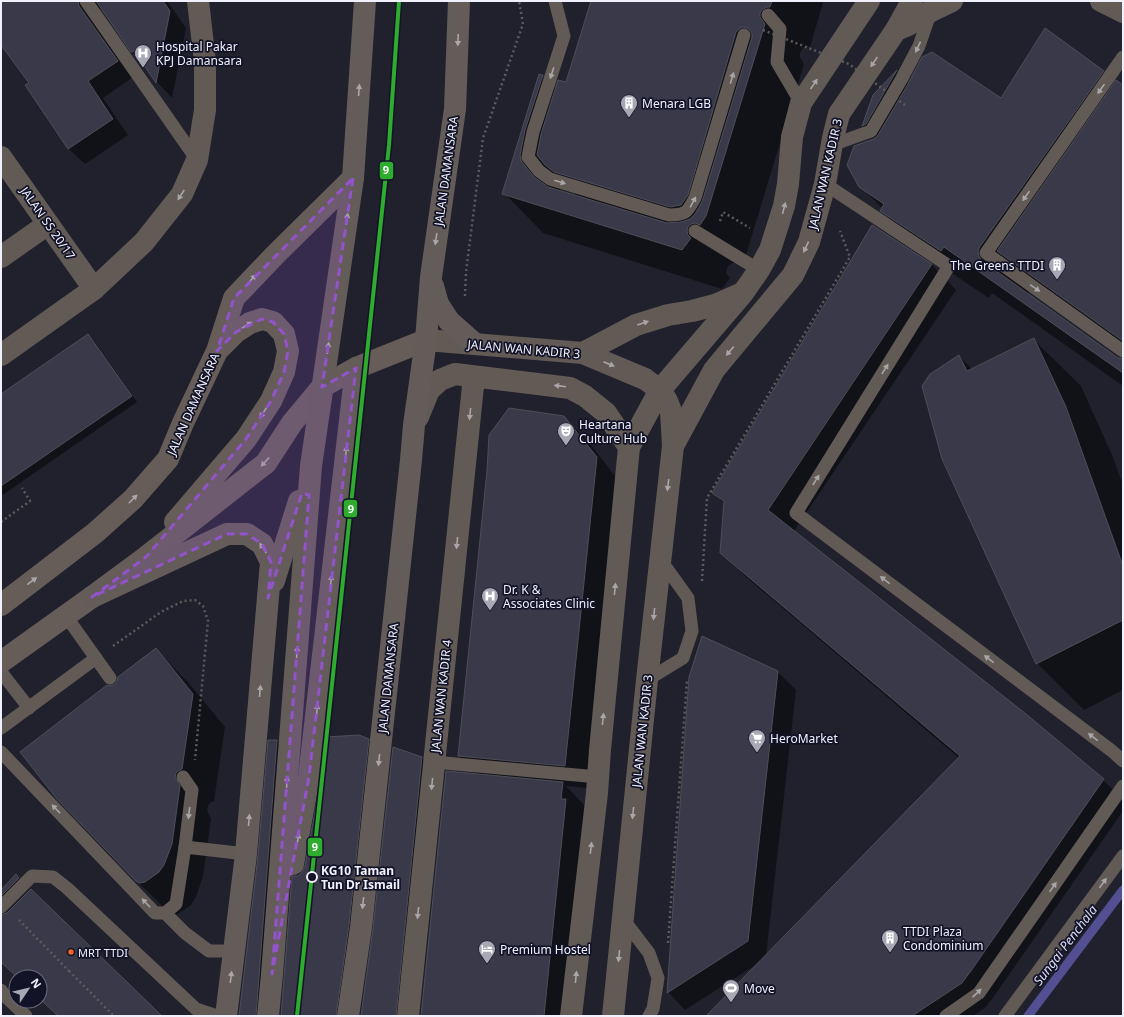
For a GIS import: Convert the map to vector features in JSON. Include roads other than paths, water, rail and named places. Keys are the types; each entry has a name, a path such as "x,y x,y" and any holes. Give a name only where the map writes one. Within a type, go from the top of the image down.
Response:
{"main road":[{"path":"268,1016 311,466 353,178 365,1"},
{"name":"JALAN DAMANSARA","path":"348,1016 361,919 410,475 414,425 426,340 431,278 455,109 460,1"},
{"name":"JALAN DAMANSARA","path":"1,605 95,533 133,499 168,459 217,350 234,298 353,178"},
{"path":"431,278 438,304 449,321 475,344"},
{"path":"146,556 246,439 271,401 284,372 288,351 284,334 273,322 262,318 250,323 236,332 217,350"},
{"path":"1,662 92,597 266,463 292,423 322,386 356,368 426,340"},
{"path":"272,974 309,777 356,368"},
{"path":"268,598 311,466"},
{"path":"92,597 227,534 247,534 262,544 271,562 246,854 226,1016"}],"street":[{"path":"1,355 94,289 144,242 182,194 197,160 205,110 205,62 198,1"},
{"path":"572,1016 598,778 629,447 660,390 743,293 759,270 770,250 780,223 784,206 788,184 792,137 801,103 869,1"},
{"name":"JALAN WAN KADIR 3","path":"673,446 714,370 792,275 809,242 825,184 839,114 896,30 912,1"},
{"path":"896,30 952,1"},
{"path":"1101,1 1123,12"},
{"name":"JALAN SS 20/17","path":"1,157 94,289"},
{"path":"1,257 48,224"},
{"path":"583,353 636,325 714,305 743,293"},
{"name":"JALAN WAN KADIR 3","path":"426,340 583,353 645,379 660,390 671,411 673,446 647,680 613,1016"},
{"path":"414,425 429,390 440,380 455,374 570,388 585,396 606,413 629,447"},
{"name":"JALAN WAN KADIR 4","path":"408,1016 473,386 479,377"}],"lane":[{"path":"86,1 197,160"},
{"path":"555,1 564,36 533,132 528,158 539,171 550,179 669,215 680,215 688,211 695,198 744,35"},
{"path":"832,145 871,131 919,46 931,11"},
{"path":"768,15 780,29 777,62 801,103"},
{"path":"1123,57 986,253 1123,351"},
{"path":"825,184 949,266 796,513 1112,751 1123,761"},
{"path":"696,231 759,270"},
{"path":"647,680 683,658 692,631 688,598 660,559"},
{"path":"66,616 110,678"},
{"path":"1,728 96,658"},
{"path":"1,672 28,708"},
{"path":"1,752 155,913 165,913 176,904 192,790 183,777"},
{"path":"434,762 598,778"},
{"path":"946,1016 979,993 1123,786"},
{"path":"185,847 246,854"},
{"path":"1006,1016 1123,856"},
{"path":"1,907 32,876 53,877 67,888 196,1009 217,1016"},
{"path":"165,913 185,934 209,951 234,951"},
{"path":"623,919 649,954 658,978 653,1009 649,1016"},
{"path":"1,990 5,996 26,1016"}],"waterway":[{"name":"Sungai Penchala","path":"1028,1016 1123,890"}],"place":[{"name":"Hospital Pakar KPJ Damansara","path":"143,68"},
{"name":"Menara LGB","path":"629,118"},
{"name":"The Greens TTDI","path":"1057,280"},
{"name":"Heartana Culture Hub","path":"566,446"},
{"name":"Dr. K & Associates Clinic","path":"490,611"},
{"name":"HeroMarket","path":"757,753"},
{"name":"KG10 Taman Tun Dr Ismail","path":"312,877"},
{"name":"MRT TTDI","path":"71,952"},
{"name":"TTDI Plaza Condominium","path":"890,953"},
{"name":"Premium Hostel","path":"487,964"},
{"name":"Move","path":"731,1003"}]}
